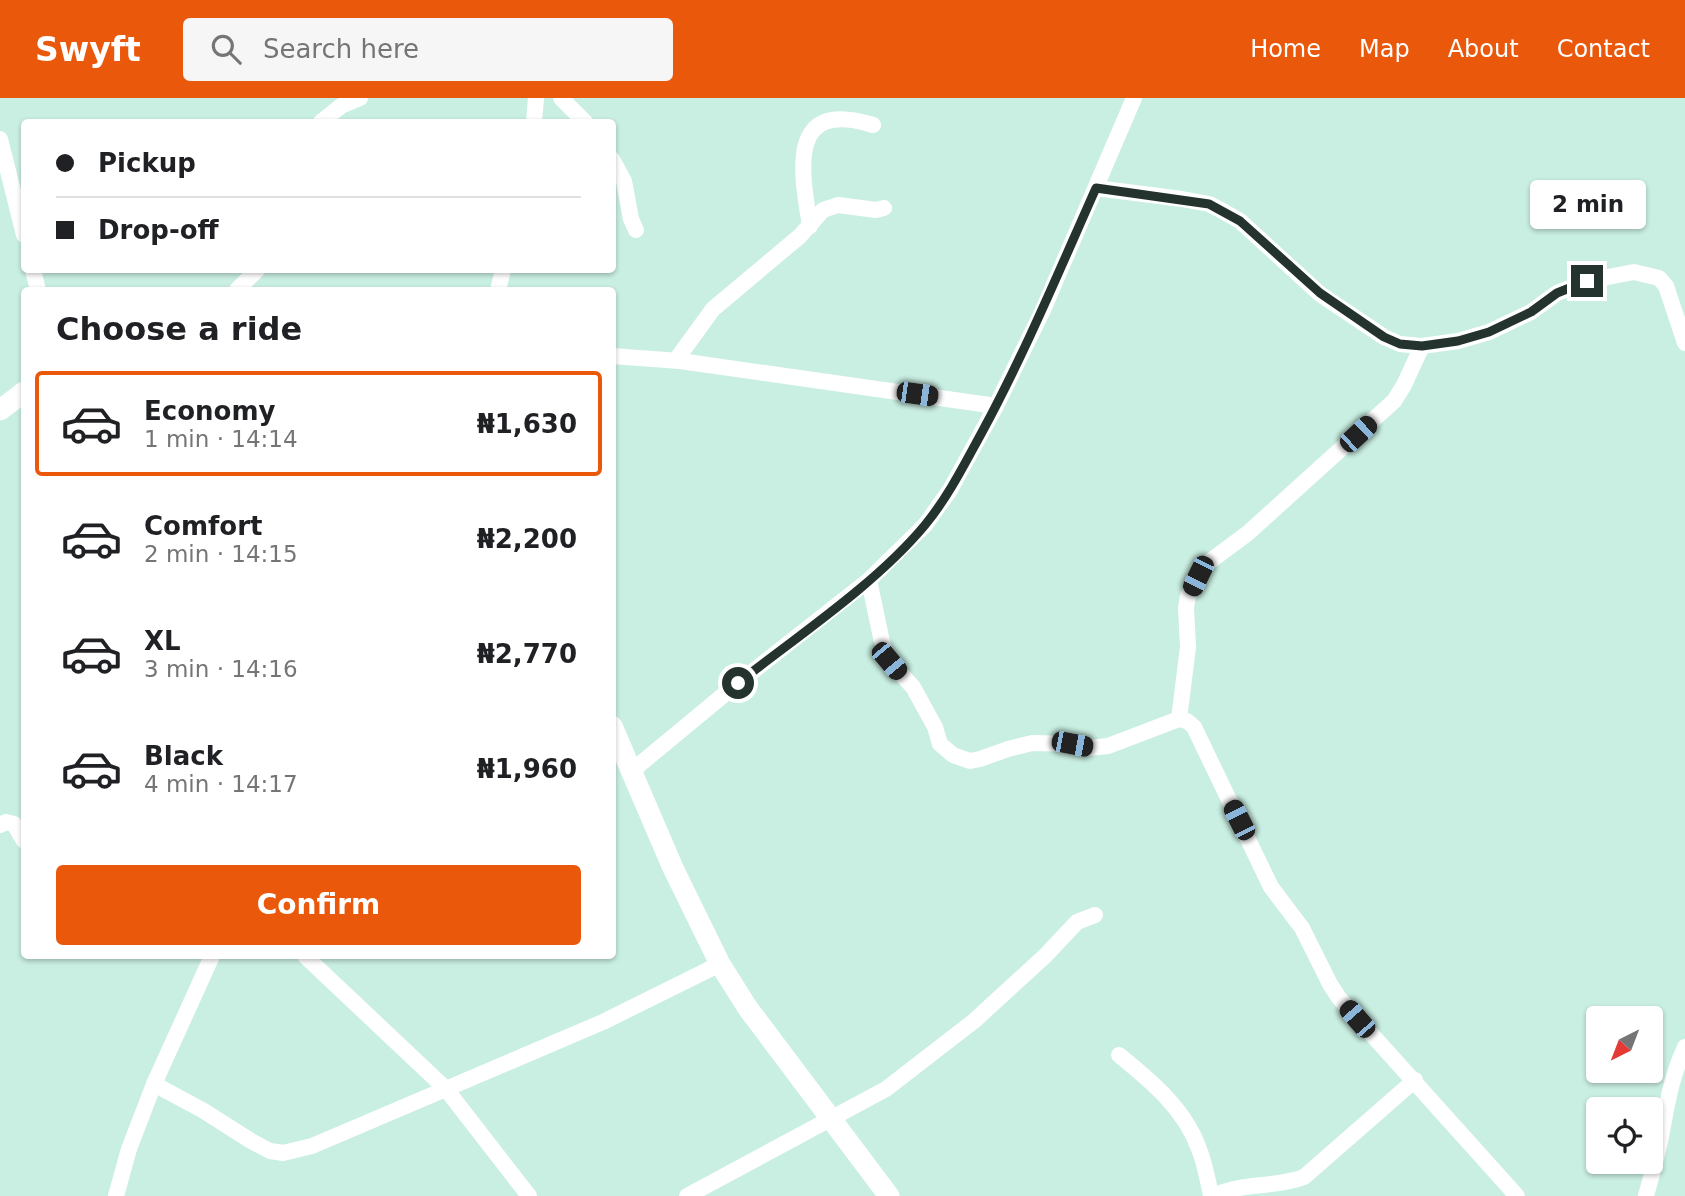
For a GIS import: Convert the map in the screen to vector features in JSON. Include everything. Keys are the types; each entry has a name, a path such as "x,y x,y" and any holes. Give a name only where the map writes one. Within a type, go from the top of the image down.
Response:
{"street":[{"path":"329,119 341,106 360,98"},
{"path":"534,119 536,98"},
{"path":"561,98 582,119"},
{"path":"633,770 869,580 932,516 950,490 996,406 1043,310 1134,98"},
{"path":"810,226 803,165 807,138 818,125 833,120 856,119 873,125"},
{"path":"0,139 21,223"},
{"path":"616,166 624,181 631,219 636,230"},
{"path":"1096,188 1209,204 1240,221 1320,293 1384,337 1400,344 1422,346 1458,341 1489,332 1531,312 1557,293 1587,281 1634,272 1659,278 1666,286 1685,344"},
{"path":"676,360 713,309 810,226 823,210 833,206 876,210 884,208"},
{"path":"240,287 254,273"},
{"path":"1179,719 1188,647 1186,608 1188,596 1198,576 1209,562 1248,533 1394,401 1422,346"},
{"path":"616,356 676,360 996,406"},
{"path":"0,410 21,395"},
{"path":"869,580 882,642 889,661 913,687 935,727 940,744 953,755 970,761 1032,744 1072,744 1089,748 1108,746 1179,719 1187,720 1194,727 1271,887 1302,928 1334,991 1517,1196"},
{"path":"616,734 673,868 720,964 747,1007 889,1196"},
{"path":"0,825 6,822 14,824 21,836"},
{"path":"687,1196 864,1102 908,1074 974,1021 1046,955 1077,922 1095,915"},
{"path":"116,1196 129,1149 154,1084 211,959"},
{"path":"308,959 446,1090 529,1196"},
{"path":"154,1084 251,1141 270,1151 283,1153 312,1146 615,1017 720,964"},
{"path":"1646,1196 1671,1082 1685,1047"},
{"path":"1119,1055 1154,1083 1187,1125 1199,1147 1212,1196 1236,1188 1287,1182 1304,1177 1415,1080"}],"route":[{"path":"738,683 869,580 902,549 938,508 996,406 1043,310 1096,188 1209,204 1219,209 1240,221 1320,293 1384,337 1400,344 1422,346 1458,341 1489,332 1531,312 1557,293 1587,281"}]}
